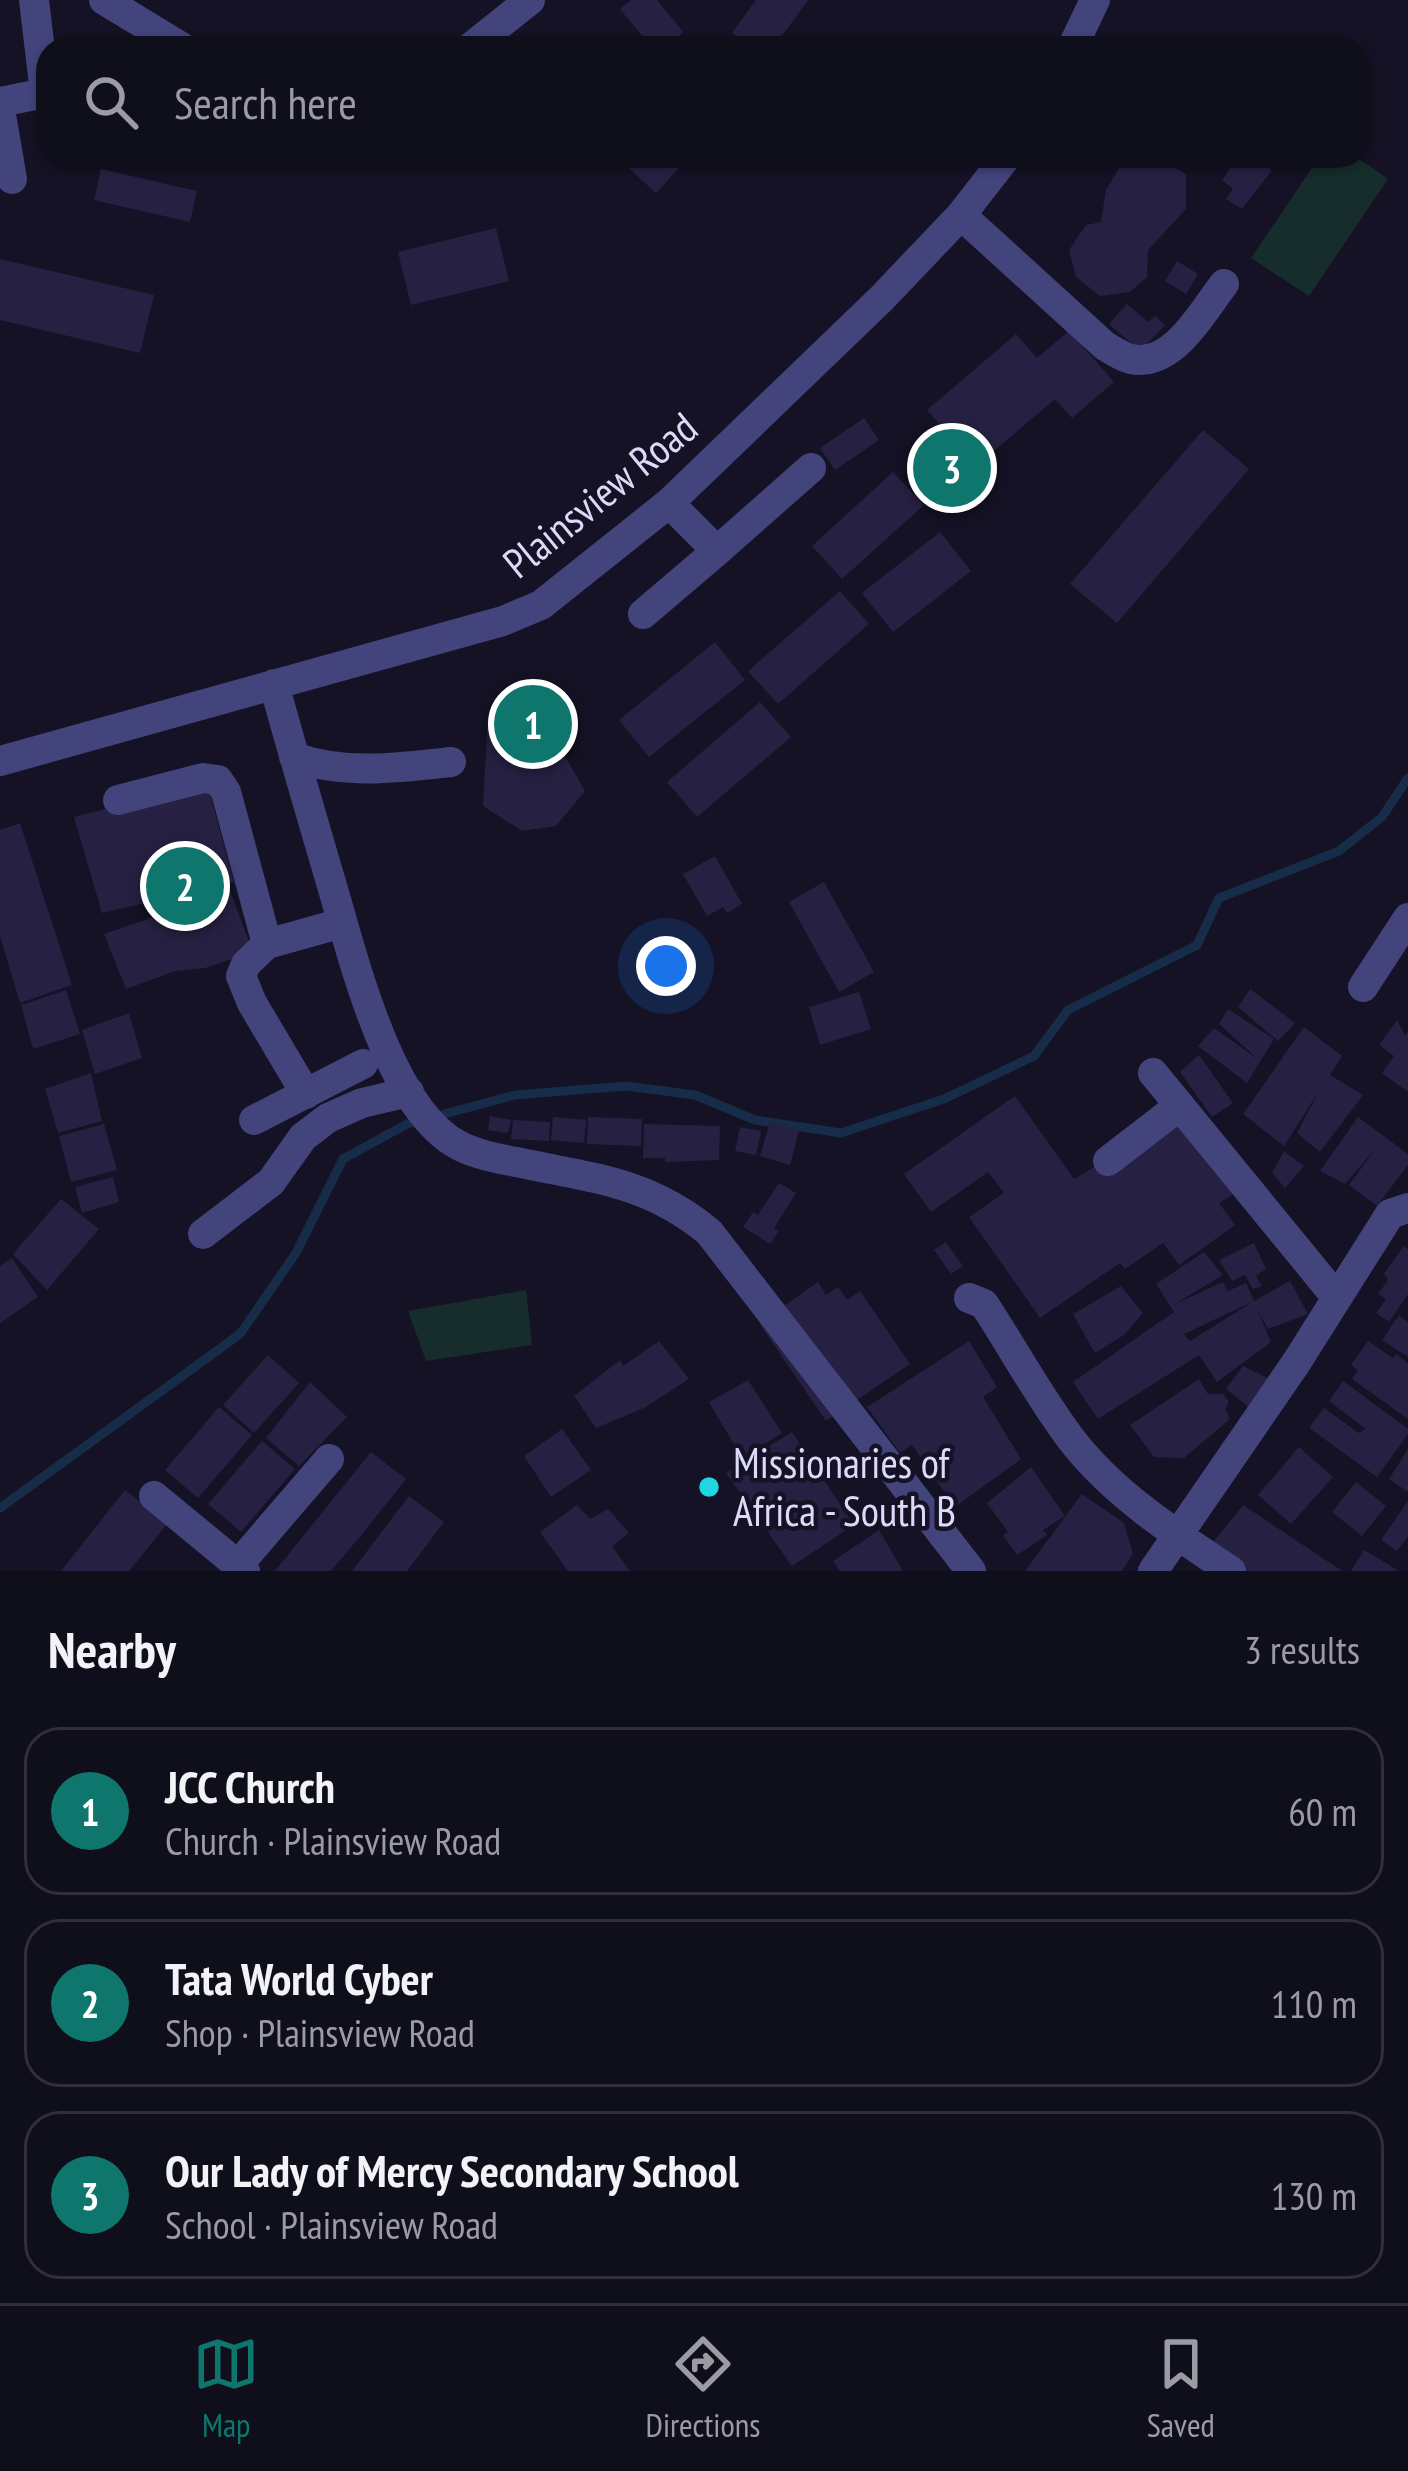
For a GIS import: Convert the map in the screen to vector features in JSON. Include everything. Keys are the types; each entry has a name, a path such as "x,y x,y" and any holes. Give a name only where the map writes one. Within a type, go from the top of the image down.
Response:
{"street":[{"path":"34,0 39,36"},
{"path":"104,0 163,36"},
{"path":"485,36 530,0"},
{"path":"1078,36 1095,0"},
{"path":"12,179 0,105 36,96"},
{"name":"Plainsview Road","path":"0,761 530,611 669,503 882,298 961,215 998,168"},
{"path":"961,215 1105,346 1132,359 1156,358 1180,341 1224,284"},
{"path":"643,614 812,468"},
{"path":"669,503 717,551"},
{"path":"274,685 373,1022 409,1092 458,1145 637,1189 677,1206 709,1232 971,1571"},
{"path":"294,757 318,766 388,770 451,761"},
{"path":"118,800 203,778 218,780 226,792 267,944"},
{"path":"1363,987 1408,918"},
{"path":"306,1094 241,976 246,964 267,944 342,922"},
{"path":"254,1120 363,1064"},
{"path":"1153,1073 1336,1298"},
{"path":"202,1234 271,1181 303,1137 328,1118 362,1103 409,1092"},
{"path":"1108,1161 1178,1107"},
{"path":"1153,1571 1390,1214 1408,1208"},
{"path":"969,1298 984,1304 1070,1438 1091,1462 1178,1535 1231,1571"},
{"path":"154,1496 241,1568 329,1459"}],"green space":[{"path":"1312,168 1372,168 1388,179 1309,296 1251,258"},
{"path":"526,1290 532,1345 426,1361 408,1311"}],"building":[{"path":"631,0 657,0 683,32 642,36 620,9"},
{"path":"756,0 808,0 782,36 732,33"},
{"path":"628,168 679,168 656,193"},
{"path":"1119,168 1176,168 1186,174 1186,209 1148,250 1147,277 1130,292 1100,296 1076,277 1069,250 1086,225 1101,222 1106,190"},
{"path":"1230,168 1272,170 1242,209 1226,199 1233,189 1222,180"},
{"path":"101,169 197,191 190,222 94,200"},
{"path":"496,228 509,281 411,305 398,252"},
{"path":"0,259 154,295 140,353 0,320"},
{"path":"1177,261 1198,274 1186,294 1165,281"},
{"path":"1127,304 1148,322 1155,316 1165,325 1140,351 1109,324"},
{"path":"1069,331 1114,382 1072,418 1055,399 976,466 927,410 1016,334 1037,358"},
{"path":"864,418 879,440 835,470 820,448"},
{"path":"1203,430 1249,469 1117,623 1070,584"},
{"path":"893,472 924,505 842,579 812,546"},
{"path":"940,532 971,571 893,632 862,593"},
{"path":"840,591 869,624 778,704 748,671"},
{"path":"715,642 745,680 649,757 619,720"},
{"path":"760,702 791,737 697,817 667,782"},
{"path":"537,707 585,791 556,826 522,831 483,806 488,716"},
{"path":"207,784 234,882 102,913 74,817"},
{"path":"20,823 72,985 20,1003 0,936 0,830"},
{"path":"715,856 742,904 727,913 723,907 707,916 683,874"},
{"path":"824,882 874,972 839,992 789,902"},
{"path":"230,891 253,952 126,989 104,934"},
{"path":"1250,989 1295,1023 1278,1041 1238,1007"},
{"path":"66,990 80,1034 33,1049 21,1005"},
{"path":"859,992 871,1029 820,1045 809,1007"},
{"path":"1228,1009 1274,1039 1247,1083 1198,1046 1214,1028 1259,1060 1219,1024"},
{"path":"129,1013 142,1058 95,1074 82,1030"},
{"path":"1397,1020 1405,1035 1408,1031 1408,1092 1382,1073 1394,1056 1379,1045"},
{"path":"1304,1027 1342,1056 1330,1075 1363,1095 1320,1152 1297,1133 1319,1091 1284,1146 1243,1114"},
{"path":"1199,1055 1233,1103 1212,1117 1180,1072"},
{"path":"91,1073 102,1121 58,1133 45,1089"},
{"path":"1015,1096 1074,1179 1179,1117 1234,1194 1219,1203 1235,1225 1179,1265 1163,1243 1125,1269 1120,1263 1040,1318 969,1217 1004,1193 988,1172 931,1212 904,1174"},
{"path":"490,1116 511,1120 508,1133 488,1130"},
{"path":"553,1117 586,1120 584,1143 551,1140"},
{"path":"588,1117 642,1119 641,1146 587,1144"},
{"path":"1358,1117 1408,1154 1408,1165 1377,1206 1349,1185 1376,1148 1345,1184 1320,1171"},
{"path":"513,1120 550,1122 549,1141 511,1139"},
{"path":"770,1122 799,1130 790,1165 760,1156"},
{"path":"104,1124 117,1170 71,1182 59,1136"},
{"path":"644,1124 720,1126 719,1160 643,1158"},
{"path":"740,1127 761,1131 756,1155 735,1151"},
{"path":"1284,1151 1304,1166 1285,1188 1272,1173"},
{"path":"113,1177 119,1202 82,1213 75,1187"},
{"path":"779,1183 796,1193 774,1228 779,1231 770,1244 743,1227 753,1212 758,1215"},
{"path":"61,1199 99,1229 47,1290 13,1254"},
{"path":"946,1242 963,1266 951,1274 934,1250"},
{"path":"1254,1243 1266,1269 1256,1276 1262,1286 1253,1289 1245,1275 1232,1281 1219,1260"},
{"path":"1404,1246 1408,1249 1408,1294 1389,1322 1376,1313 1386,1299 1378,1294 1388,1280 1384,1274"},
{"path":"1204,1252 1223,1275 1175,1304 1223,1282 1228,1291 1246,1283 1254,1301 1290,1281 1308,1314 1268,1329 1257,1309 1271,1342 1217,1382 1199,1355 1098,1419 1073,1382 1174,1312 1156,1284","holes":["1254,1301 1190,1341 1184,1334"]},
{"path":"12,1258 38,1297 0,1323 0,1266"},
{"path":"818,1282 826,1295 838,1287 847,1300 860,1291 910,1364 826,1421 759,1323"},
{"path":"1121,1286 1143,1313 1124,1335 1095,1353 1073,1314"},
{"path":"1399,1315 1408,1322 1408,1357 1382,1340"},
{"path":"659,1341 689,1379 644,1408 596,1428 574,1396 620,1360 623,1366"},
{"path":"969,1341 997,1387 983,1397 1021,1459 955,1507 912,1445 900,1453 867,1407"},
{"path":"1368,1341 1408,1363 1408,1419 1352,1379 1358,1370 1351,1365"},
{"path":"268,1355 299,1383 254,1433 223,1405"},
{"path":"1243,1366 1272,1380 1250,1408 1226,1389"},
{"path":"1199,1379 1208,1394 1223,1394 1229,1402 1225,1409 1230,1419 1184,1458 1154,1457 1130,1425"},
{"path":"748,1380 782,1433 742,1458 709,1402"},
{"path":"1343,1381 1408,1429 1377,1477 1309,1428 1324,1408 1359,1433 1366,1429 1329,1401"},
{"path":"310,1382 347,1417 299,1466 266,1438"},
{"path":"219,1407 252,1435 198,1498 165,1470"},
{"path":"562,1429 591,1470 551,1497 524,1456"},
{"path":"792,1432 854,1525 792,1566 726,1473"},
{"path":"262,1441 295,1469 241,1532 208,1504"},
{"path":"1299,1447 1333,1477 1291,1524 1258,1495"},
{"path":"1408,1449 1408,1492 1389,1479"},
{"path":"371,1452 406,1479 363,1533 331,1571 275,1571"},
{"path":"1031,1467 1065,1516 1017,1555 1003,1535 1008,1532 987,1503"},
{"path":"1356,1482 1386,1506 1362,1536 1332,1512"},
{"path":"125,1490 168,1523 129,1571 61,1571"},
{"path":"1082,1494 1124,1523 1133,1554 1122,1571 1025,1571"},
{"path":"409,1496 444,1522 407,1571 352,1571"},
{"path":"1408,1501 1408,1536 1397,1551 1381,1540"},
{"path":"577,1505 590,1519 608,1509 629,1533 612,1546 630,1571 568,1571 540,1532"},
{"path":"1243,1505 1342,1571 1247,1571 1211,1545"},
{"path":"879,1530 903,1571 840,1571 833,1561"},
{"path":"1364,1550 1399,1571 1351,1571"}],"waterway":[{"path":"0,1508 240,1334 296,1253 343,1159 407,1124 515,1095 626,1086 695,1095 755,1120 841,1133 944,1099 1034,1056 1068,1010 1197,945 1219,898 1339,851 1382,817 1408,778"}],"place":[{"name":"Our Lady of Mercy Secondary School","path":"952,468"},
{"name":"JCC Church","path":"533,724"},
{"name":"Tata World Cyber","path":"185,886"},
{"name":"Missionaries of Africa - South B","path":"709,1487"}]}
